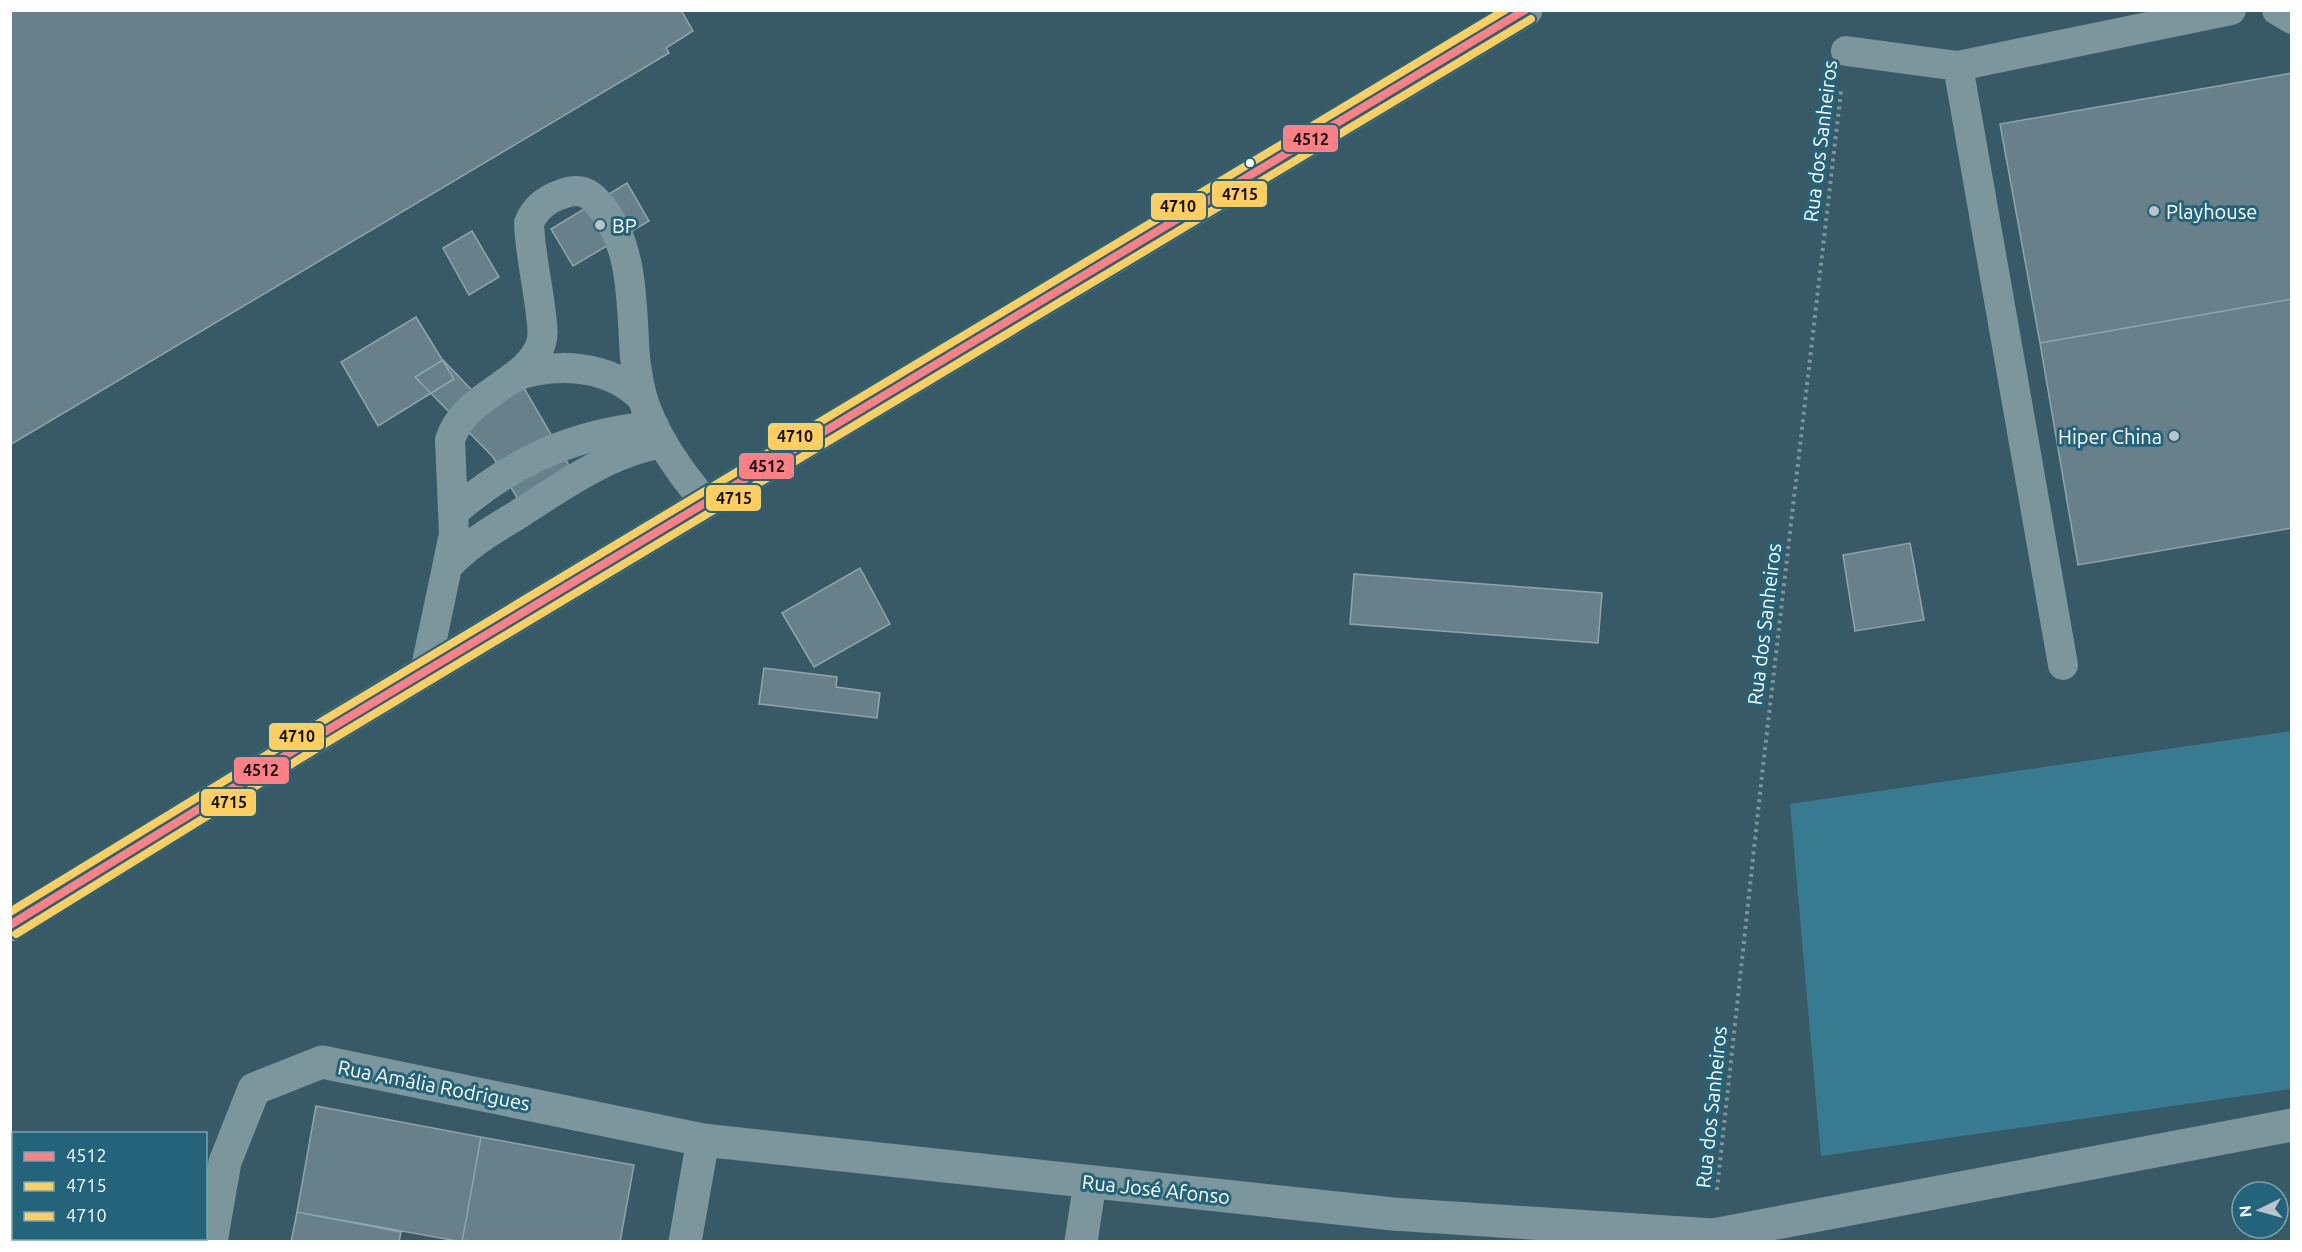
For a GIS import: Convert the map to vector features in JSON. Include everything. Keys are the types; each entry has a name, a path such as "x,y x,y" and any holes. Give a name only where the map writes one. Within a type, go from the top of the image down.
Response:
{"main road":[{"path":"10,925 301,746 1526,10"}],"street":[{"name":"Rua Amália Rodrigues","path":"211,1242 225,1162 254,1089 322,1062 703,1140"},
{"name":"Rua José Afonso","path":"703,1140 1393,1214 1484,1231 1713,1235 2292,1125"},
{"path":"685,1242 703,1140"},
{"path":"1081,1242 1090,1182"}],"lane":[{"path":"1846,51 1958,66 2232,10"},
{"path":"2277,10 2292,19"},
{"path":"1958,66 2063,665"},
{"path":"425,672 454,534 450,450 453,431 469,410 513,377 536,354 541,345 542,335 529,223 533,213 551,198 575,190 585,192 608,216 623,249 632,292 635,357 642,398 659,435 685,478 706,503"},
{"path":"513,377 564,368 590,370 624,382 642,398"},
{"path":"454,512 489,484 545,452 603,433 659,435"},
{"path":"448,566 474,543 559,488 659,435"}],"path":[{"name":"Rua dos Sanheiros","path":"1713,1235 1761,787 1846,51"}],"shaded area":[{"path":"2291,731 2291,1089 1821,1156 1790,804"}],"building":[{"path":"10,10 681,10 693,31 666,48 669,53 10,445"},
{"name":"Playhouse","path":"2292,73 2292,299 2040,343 2000,124"},
{"name":"BP","path":"627,183 649,221 573,266 551,229"},
{"path":"472,231 499,277 469,295 443,248"},
{"name":"Hiper China","path":"2292,299 2292,528 2078,565 2040,343"},
{"path":"416,317 454,379 378,426 341,362"},
{"path":"443,360 489,408 524,388 581,486 529,518 493,457 415,377"},
{"path":"1910,543 1924,620 1855,631 1843,555"},
{"path":"860,568 890,624 814,667 782,613"},
{"path":"1354,574 1602,593 1598,643 1350,624"},
{"path":"764,668 837,677 836,687 880,693 877,718 759,704"},
{"path":"316,1106 481,1137 462,1242 297,1212"},
{"path":"481,1137 634,1165 620,1242 462,1242"},
{"path":"297,1212 401,1232 399,1242 291,1242"}],"transit line":[{"name":"4710","path":"10,912 296,737 1505,10"},
{"name":"4512","path":"10,925 301,746 1525,10"},
{"name":"4715","path":"16,934 306,755 1531,19"}],"place":[{"name":"Playhouse","path":"2154,211"},
{"name":"BP","path":"600,225"},
{"name":"Hiper China","path":"2174,436"}]}
